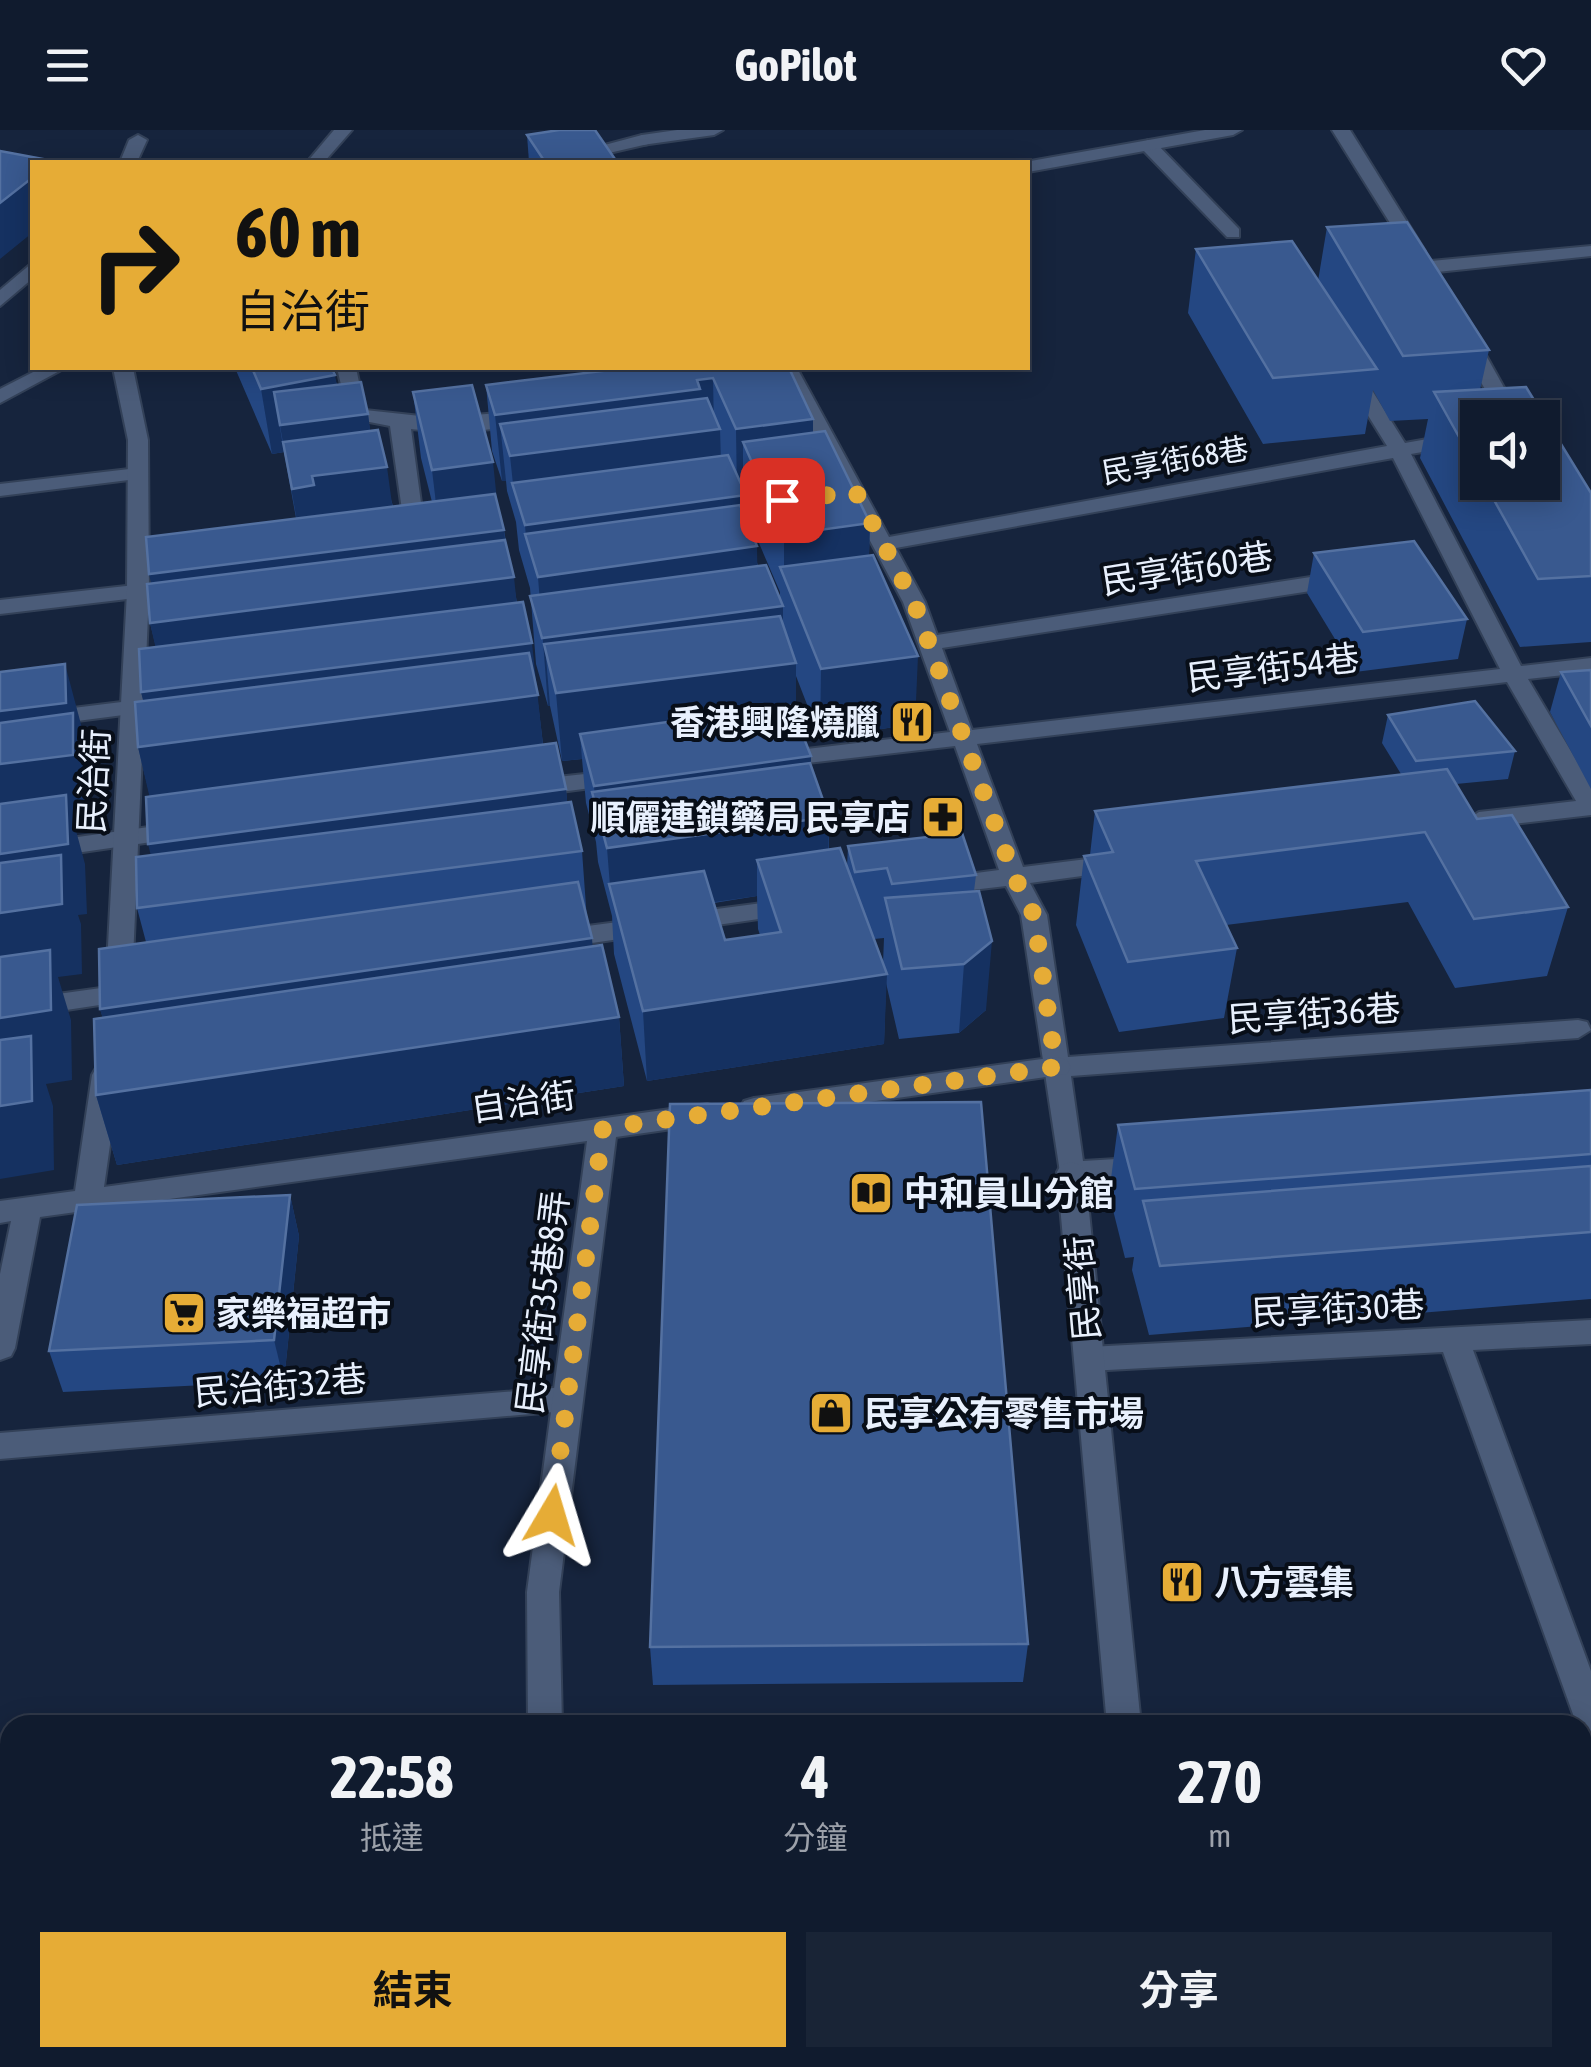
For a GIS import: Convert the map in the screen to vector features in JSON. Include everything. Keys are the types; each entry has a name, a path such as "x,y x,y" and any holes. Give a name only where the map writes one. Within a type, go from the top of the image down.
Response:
{"street":[{"path":"317,160 343,130"},
{"path":"557,160 638,135 714,130"},
{"path":"1030,167 1233,130"},
{"path":"1341,130 1430,275"},
{"path":"638,135 658,160"},
{"path":"129,160 138,140"},
{"path":"1148,146 1233,233"},
{"path":"1371,274 1430,275 1591,250"},
{"path":"4,296 30,271"},
{"path":"4,296 30,279"},
{"path":"1454,316 1501,400"},
{"path":"1338,352 1399,450 1446,563 1591,806 1456,823"},
{"path":"0,398 50,370"},
{"name":"民治街","path":"116,1004 136,708 138,592 138,440 123,370"},
{"path":"346,370 356,414 400,423 460,427 549,413"},
{"name":"民享街","path":"783,372 847,493 884,544 904,604 929,643 1014,876 1034,915 1071,1172 1123,1715"},
{"path":"400,423 416,554"},
{"name":"民享街68巷","path":"884,544 1460,439"},
{"path":"0,490 138,474"},
{"name":"民享街60巷","path":"929,643 1358,577"},
{"path":"0,607 190,586"},
{"name":"民享街54巷","path":"754,762 1591,666"},
{"path":"0,724 173,702"},
{"path":"504,792 640,776"},
{"path":"0,856 207,828"},
{"path":"917,889 1149,860"},
{"path":"529,942 820,903"},
{"path":"0,1011 116,1004 157,990"},
{"name":"民享街36巷","path":"1056,1067 1578,1029"},
{"path":"88,1197 110,1050"},
{"name":"自治街","path":"14,1209 1056,1067"},
{"name":"民享街35巷8弄","path":"545,1715 543,1592 603,1128"},
{"path":"1071,1172 1186,1165"},
{"path":"0,1348 14,1209"},
{"name":"民享街30巷","path":"1089,1359 1591,1332"},
{"path":"1454,1340 1590,1715"},
{"name":"民治街32巷","path":"0,1446 566,1400"}],"building":[{"path":"595,130 616,160 544,160 527,135"},
{"path":"0,151 49,160 30,160 30,180 0,203"},
{"path":"1407,222 1489,350 1403,356 1327,227"},
{"path":"1292,241 1377,369 1273,378 1196,249"},
{"path":"253,370 333,370 335,375 261,389"},
{"path":"610,370 790,370 813,419 736,429 713,378 697,380 700,389 495,415 486,385"},
{"path":"361,382 368,414 280,425 274,392"},
{"path":"472,385 493,462 432,470 413,392"},
{"path":"1526,387 1534,400 1460,400 1460,439 1434,392"},
{"path":"707,398 720,429 510,456 500,424"},
{"path":"378,430 387,467 312,476 314,485 292,489 283,442"},
{"path":"825,431 870,523 784,535 743,442"},
{"path":"1560,442 1591,493 1591,576 1538,579 1494,500 1560,500"},
{"path":"728,455 746,495 525,525 512,483"},
{"path":"495,494 504,530 149,574 146,537"},
{"path":"740,505 757,546 538,577 525,534"},
{"path":"505,540 514,577 150,623 147,584"},
{"path":"1414,541 1467,619 1363,632 1314,553"},
{"path":"873,555 918,656 821,669 780,567"},
{"path":"766,565 783,606 542,638 530,596"},
{"path":"523,602 532,643 141,692 139,649"},
{"path":"780,616 796,663 556,693 544,644"},
{"path":"529,653 538,695 138,747 135,702"},
{"path":"65,664 66,703 0,711 0,672"},
{"path":"1591,670 1591,726 1561,672"},
{"path":"1475,701 1515,751 1416,761 1388,715"},
{"path":"791,705 811,756 594,786 580,734"},
{"path":"73,713 73,755 0,764 0,723"},
{"path":"556,743 566,789 148,844 146,797"},
{"path":"810,763 829,817 607,848 592,792"},
{"path":"1447,769 1477,819 1512,815 1568,907 1474,919 1425,832 1196,861 1237,948 1128,962 1084,856 1113,852 1095,811"},
{"path":"66,795 68,844 0,854 0,804"},
{"path":"571,802 582,851 137,908 136,857"},
{"path":"962,833 976,875 892,884 887,868 855,872 848,846"},
{"path":"840,848 887,974 643,1011 609,884 704,871 725,940 781,932 757,860"},
{"path":"61,855 62,904 0,913 0,863"},
{"path":"578,882 592,938 100,1009 99,949"},
{"path":"979,891 992,941 964,964 902,969 885,898"},
{"path":"602,945 619,1017 96,1095 94,1019"},
{"path":"50,950 51,1010 0,1018 0,957"},
{"path":"31,1036 32,1101 0,1106 0,1040"},
{"path":"1591,1090 1591,1154 1135,1189 1118,1125"},
{"name":"民享公有零售市場","path":"981,1102 1028,1644 650,1647 670,1104"},
{"path":"1591,1166 1591,1232 1160,1266 1143,1201"},
{"name":"家樂福超市","path":"290,1195 274,1340 49,1351 77,1205"}],"place":[{"name":"香港興隆燒臘","path":"912,722"},
{"name":"順儷連鎖藥局 民享店","path":"943,817"},
{"name":"中和員山分館","path":"871,1193"},
{"name":"家樂福超市","path":"184,1313"},
{"name":"民享公有零售市場","path":"831,1413"},
{"name":"八方雲集","path":"1182,1582"}],"route":[{"path":"552,1515 603,1128 1056,1067 1034,915 1014,876 914,602 856,492 782,500"}]}
